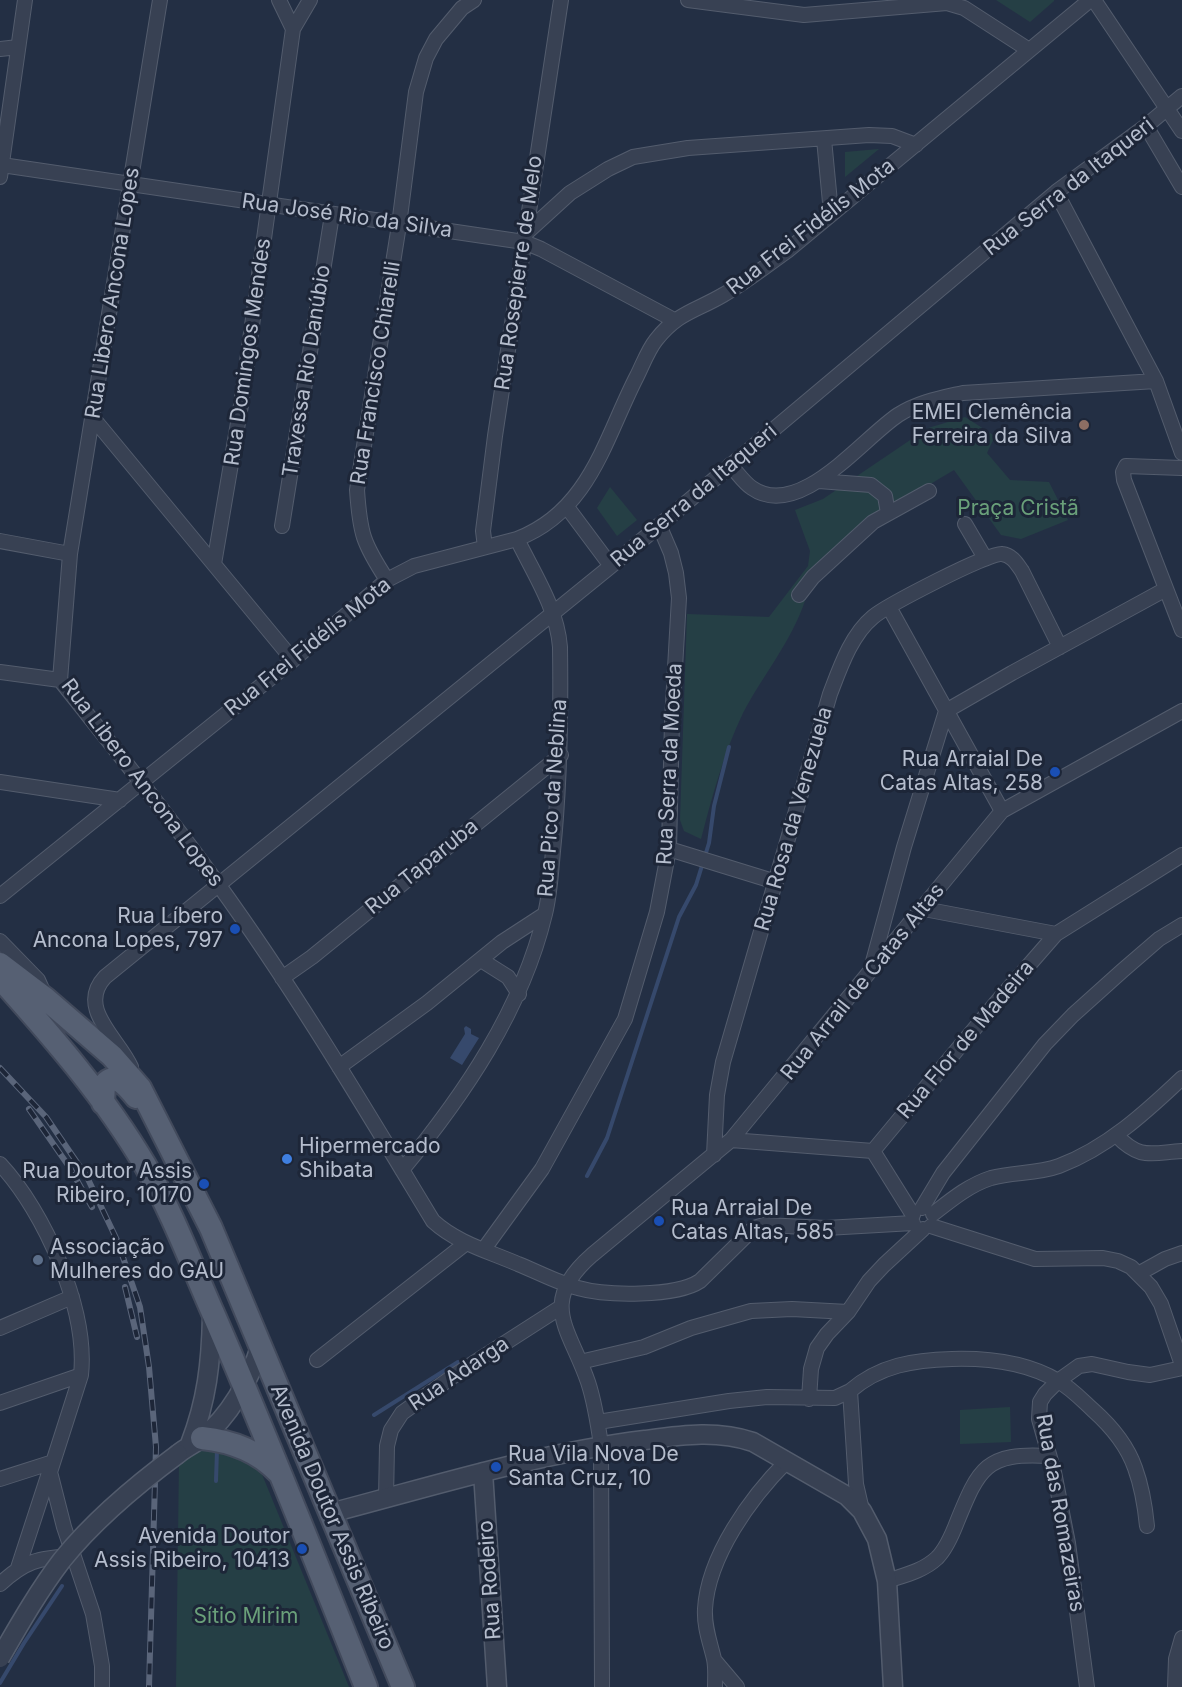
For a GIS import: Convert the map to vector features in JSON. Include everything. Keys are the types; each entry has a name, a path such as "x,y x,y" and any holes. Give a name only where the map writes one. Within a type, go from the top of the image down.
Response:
{"main road":[{"path":"0,964 46,999 112,1056 140,1088 159,1126"},
{"name":"Avenida Doutor Assis Ribeiro","path":"0,978 38,1021 103,1103 144,1164 178,1228 245,1385 366,1687"},
{"path":"103,1103 102,1093 105,1082 114,1078 120,1080 159,1126"},
{"name":"Avenida Doutor Assis Ribeiro","path":"159,1126 211,1228 403,1687"},
{"path":"190,1445 222,1441 244,1448 258,1455 282,1477"},
{"path":"314,1555 316,1529 322,1519 330,1513"}],"street":[{"path":"15,0 22,16"},
{"path":"1,171 25,0"},
{"name":"Rua Libero Ancona Lopes","path":"160,0 70,554 60,680 219,885 339,1067 433,1221 465,1244 484,1249 579,1289 610,1293 680,1290 692,1287 709,1275 738,1242 754,1228 764,1226 826,1228 922,1219"},
{"path":"279,0 293,29"},
{"name":"Rua Domingos Mendes","path":"214,564 241,405 293,29 310,0"},
{"name":"Rua Francisco Chiarelli","path":"387,580 364,541 359,526 357,490 399,225 416,92 420,75 436,39 458,4 474,0"},
{"name":"Rua Rosepierre de Melo","path":"485,547 483,531 486,507 561,0"},
{"path":"688,0 804,15 947,3 964,8 1029,51"},
{"path":"1092,0 1182,131"},
{"name":"Rua Frei Fidélis Mota","path":"0,896 292,660 387,580 414,566 517,540 540,528 567,507 597,465 622,404 654,342 674,320 741,284 787,251 1092,0"},
{"path":"0,49 18,47"},
{"name":"Rua Serra da Itaqueri","path":"140,1088 129,1062 98,1016 95,999 99,984 610,566 1056,192 1146,126 1182,96"},
{"path":"1146,126 1182,186"},
{"path":"524,238 570,193 608,169 633,157 688,148 869,135 892,136 916,145"},
{"path":"824,139 831,213"},
{"name":"Rua José Rio da Silva","path":"1,171 131,184 399,225 524,238 674,320"},
{"path":"1056,192 1156,381 1182,453"},
{"name":"Travessa Rio Danúbio","path":"282,526 332,215"},
{"path":"730,465 751,488 775,496 795,494 819,481 898,415 934,399 963,393 1156,381"},
{"path":"93,418 292,660"},
{"path":"1182,468 1126,466 1123,472 1124,480 1182,630"},
{"path":"819,481 871,485 885,496 888,513"},
{"path":"799,595 813,577 873,522 929,491"},
{"path":"567,507 610,566"},
{"path":"965,524 985,558 995,554 1004,554 1015,561 1060,647"},
{"name":"Rua Serra da Moeda","path":"484,1249 542,1169 625,1019 674,850 672,720 679,598 671,553 659,525"},
{"name":"Rua Pico da Neblina","path":"402,1170 446,1115 474,1073 519,994 545,914 561,755 559,632 554,612 517,540"},
{"path":"0,541 70,554"},
{"name":"Rua Rosa da Venezuela","path":"714,1155 715,1113 723,1062 772,880 830,694 839,672 860,634 872,618 985,558"},
{"path":"869,975 904,847 946,711 1167,589"},
{"path":"889,608 1002,811"},
{"path":"0,672 60,680"},
{"name":"Rua Arrail de Catas Altas","path":"567,1285 573,1273 586,1260 731,1140 924,909 1002,811 1182,711"},
{"name":"Rua Taparuba","path":"282,978 312,957 561,755"},
{"path":"0,782 120,800"},
{"path":"674,850 772,880"},
{"name":"Rua Flor de Madeira","path":"873,1151 1056,934 1182,855"},
{"path":"924,909 1056,934"},
{"path":"339,1067 427,1003 502,942 545,914"},
{"path":"922,1219 943,1173 1045,1044 1122,971 1159,939 1182,925"},
{"path":"0,940 38,980 46,999"},
{"path":"481,960 508,977 519,994"},
{"path":"809,1399 811,1370 818,1348 876,1273 922,1219 979,1184 993,1178 1058,1166 1116,1135 1182,1078"},
{"path":"1116,1135 1127,1146 1141,1153 1182,1150"},
{"path":"731,1140 873,1151 922,1219 1035,1260 1103,1258 1118,1261 1138,1274 1151,1287 1179,1341 1182,1366 1150,1375 1092,1364 1072,1369 1058,1381"},
{"path":"0,1164 31,1205 52,1244 72,1297 82,1346 81,1375 18,1568"},
{"path":"317,1360 465,1244"},
{"path":"1138,1274 1165,1259 1182,1253"},
{"path":"567,1285 561,1307 569,1340 588,1381 601,1445 602,1687"},
{"path":"0,1328 72,1297"},
{"name":"Rua Adarga","path":"386,1499 387,1446 391,1430 402,1413 452,1377 561,1307"},
{"path":"580,1362 644,1347 691,1328 752,1311 792,1309 848,1312"},
{"name":"Avenida Doutor Assis Ribeiro","path":"190,1445 204,1405 208,1383 212,1311"},
{"name":"Avenida Doutor Assis Ribeiro","path":"190,1445 232,1405 255,1366 260,1347"},
{"path":"598,1422 745,1399 835,1398 850,1391 873,1374 892,1366 930,1360 975,1359 1024,1366 1058,1381 1101,1417 1117,1435 1127,1450 1141,1486 1147,1526"},
{"path":"0,1403 81,1375"},
{"name":"Rua das Romazeiras","path":"1058,1381 1045,1394 1039,1411 1039,1419 1068,1543 1087,1687"},
{"path":"850,1391 856,1484 862,1511 877,1539 887,1581 893,1687"},
{"path":"330,1513 483,1472 601,1445 697,1434 719,1434 753,1442 847,1496 862,1511"},
{"path":"0,1658 62,1561 82,1537 129,1492 190,1445"},
{"path":"887,1581 924,1569 938,1557 952,1535 973,1485 990,1464 1003,1458 1023,1454 1049,1456"},
{"path":"715,1687 715,1661 708,1638 705,1610 709,1587 728,1540 751,1501 787,1461"},
{"path":"0,1479 52,1467"},
{"path":"52,1467 74,1557 99,1640 102,1666 101,1686"},
{"name":"Rua Rodeiro","path":"483,1472 497,1687"},
{"path":"0,1584 18,1568 45,1558 74,1557"},
{"path":"1175,1687 1176,1659 1182,1638"},
{"path":"715,1661 737,1687"}],"green space":[{"path":"996,0 1054,0 1054,1 1030,22"},
{"path":"879,149 845,177 845,152"},
{"name":"Praça Cristã","path":"965,417 995,436 987,453 1010,480 1049,482 1068,520 1021,539 1001,535 954,470 858,527 821,559 818,575 785,644 743,713 724,759 701,839 684,831 680,820 687,614 769,617 808,566 810,551 795,510 823,499 928,428"},
{"path":"610,487 637,520 617,536 597,508"},
{"path":"1010,1407 1011,1442 960,1444 960,1410"},
{"name":"Sítio Mirim","path":"230,1443 259,1467 349,1687 176,1687 179,1462 204,1448"}],"water":[{"path":"466,1026 471,1029 471,1034 479,1038 462,1065 450,1058 465,1034"}],"waterway":[{"path":"587,1176 607,1138 679,917 696,885 709,843 714,806 729,747"},
{"path":"374,1415 458,1362"},
{"path":"216,1481 217,1450"},
{"path":"0,1683 62,1586"}],"railway":[{"path":"0,1068 46,1117 87,1177 117,1240 140,1307 149,1367 156,1447 149,1687"},
{"path":"29,1109 70,1168 92,1207"},
{"path":"125,1287 137,1337"}],"place":[{"name":"EMEI Clemência Ferreira da Silva","path":"1084,425"},
{"name":"Rua Arraial De Catas Altas, 258","path":"1055,772"},
{"name":"Rua Líbero Ancona Lopes, 797","path":"235,929"},
{"name":"Hipermercado Shibata","path":"287,1159"},
{"name":"Rua Doutor Assis Ribeiro, 10170","path":"204,1184"},
{"name":"Rua Arraial De Catas Altas, 585","path":"659,1221"},
{"name":"Associação Mulheres do GAU","path":"38,1260"},
{"name":"Rua Vila Nova De Santa Cruz, 10","path":"496,1467"},
{"name":"Avenida Doutor Assis Ribeiro, 10413","path":"302,1549"}]}
